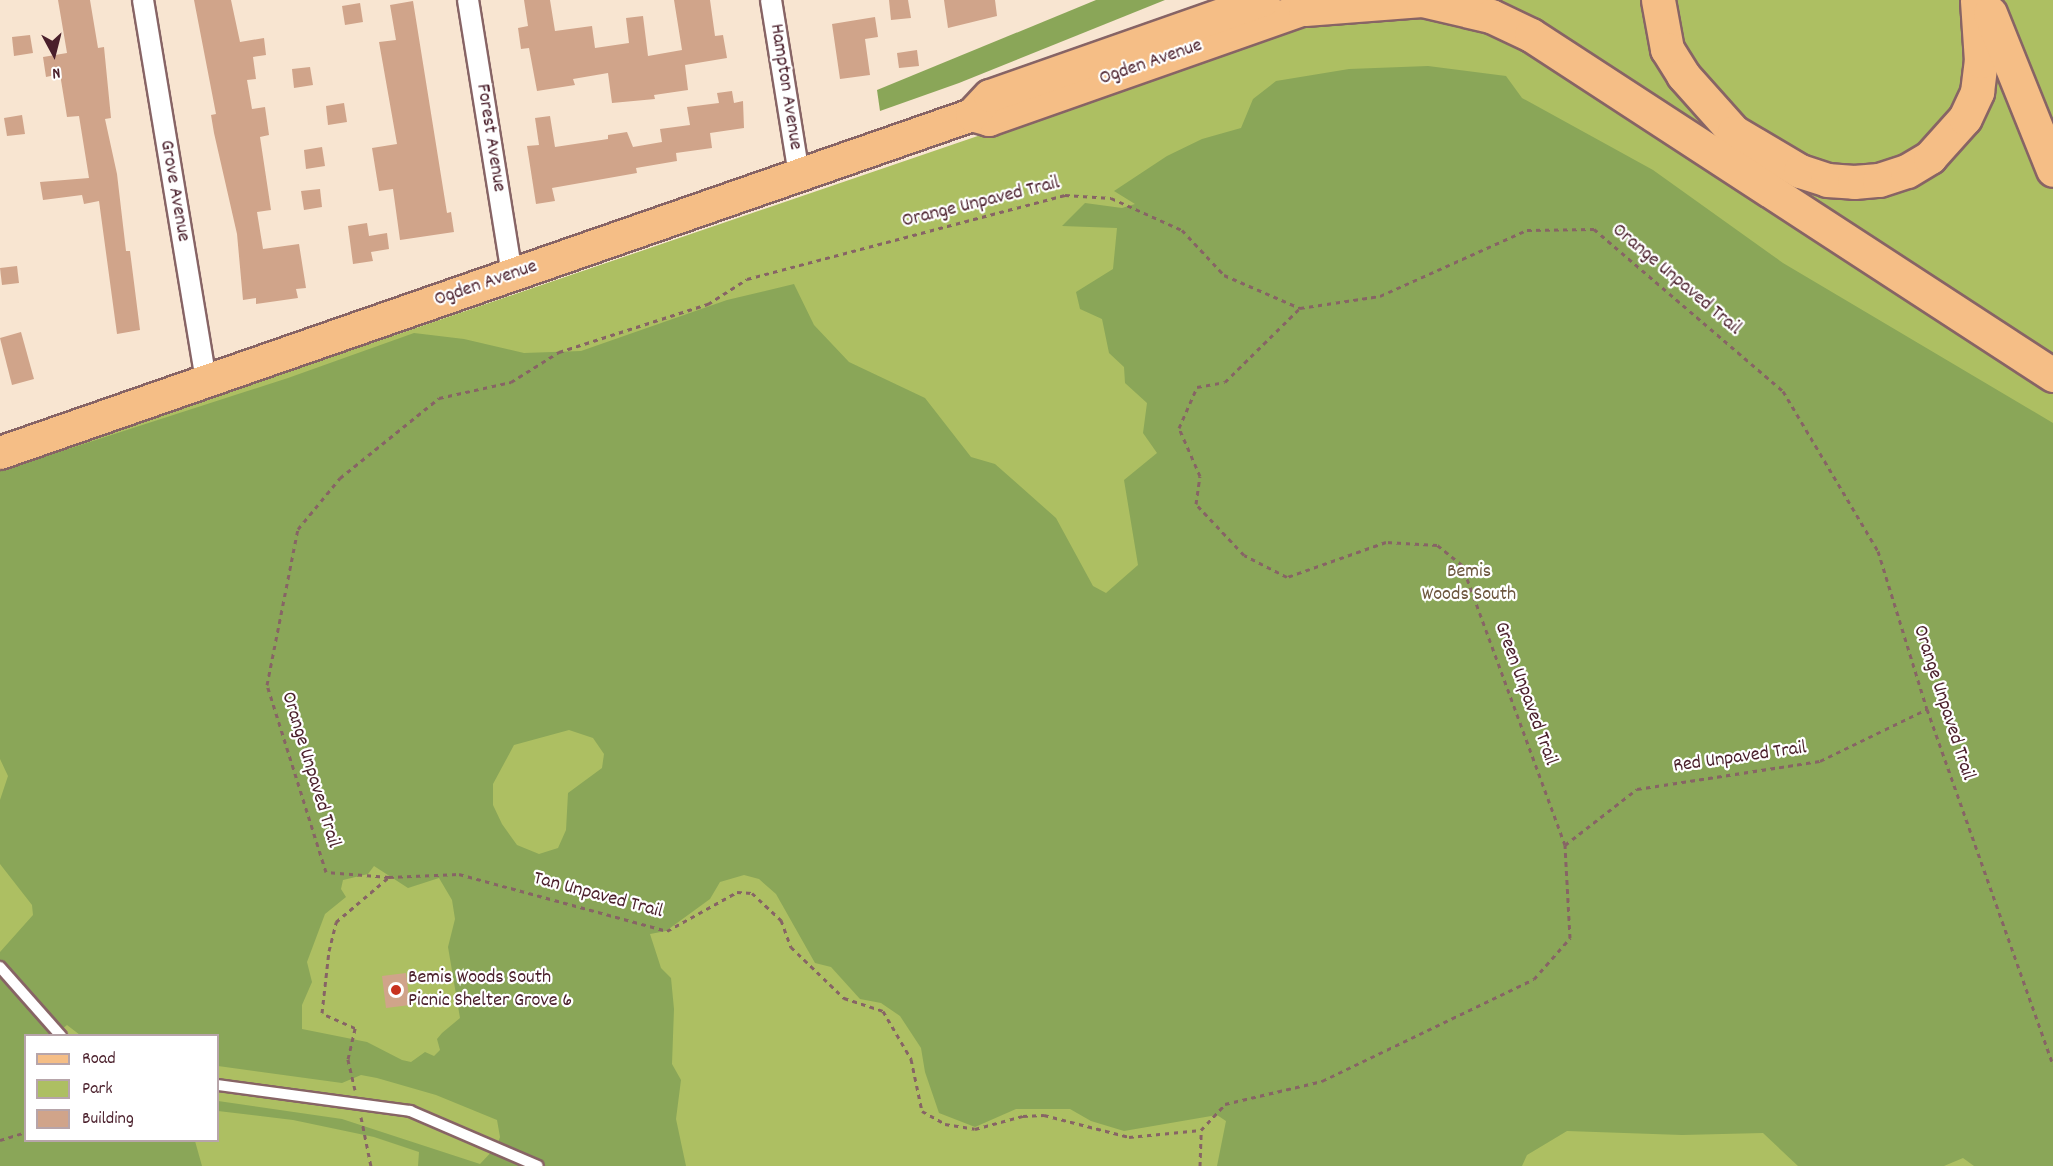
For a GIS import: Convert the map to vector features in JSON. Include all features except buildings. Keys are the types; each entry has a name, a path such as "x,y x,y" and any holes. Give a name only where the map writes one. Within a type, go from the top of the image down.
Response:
{"highway":[{"path":"1317,5 1422,0 1491,16 1531,35 2053,375"},
{"path":"1499,0 1531,35"},
{"path":"1658,0 1667,49 1688,83 1734,132 1800,171 1827,180 1854,182 1879,180 1907,171 1930,157 1965,118 1977,92 1981,61 1977,0"},
{"path":"1985,0 2053,170"}],"main road":[{"name":"Ogden Avenue","path":"0,453 972,115 990,96 1264,0"},
{"name":"Ogden Avenue","path":"972,115 989,120 1317,5"}],"street":[{"name":"Grove Avenue","path":"142,0 206,381"},
{"name":"Forest Avenue","path":"468,0 512,276"},
{"name":"Hampton Avenue","path":"771,0 799,174"}],"lane":[{"path":"0,967 60,1034"},
{"path":"219,1085 410,1111 538,1166"}],"path":[{"name":"Orange Unpaved Trail","path":"389,877 326,872 267,685 298,529 340,478 439,398 511,382 559,352 708,304 747,279 1065,195 1111,198 1182,230 1224,276 1300,308 1380,296 1527,230 1594,229 1783,391 1878,551 1927,709 2053,1065"},
{"name":"Green Unpaved Trail","path":"1201,1130 1225,1104 1322,1081 1534,979 1570,938 1565,845 1462,566 1437,545 1386,542 1287,577 1244,555 1196,504 1200,476 1179,428 1197,387 1225,382 1300,308"},
{"name":"Red Unpaved Trail","path":"1565,845 1637,789 1820,761 1927,709"},
{"name":"Tan Unpaved Trail","path":"389,877 459,874 667,931 737,892 752,893 781,920 791,947 844,998 883,1011 911,1059 922,1111 945,1125 975,1129 1023,1116 1044,1115 1129,1137 1201,1130"},
{"path":"371,1166 348,1059 354,1028 322,1013 328,951 336,922 389,877"},
{"path":"1200,1166 1201,1130"},
{"path":"0,1140 24,1133"}],"green space":[{"path":"1096,0 1165,0 959,83 880,111 877,90"},
{"name":"Bemis Woods South","path":"1376,0 2053,0 2053,1166 0,1166 0,470"},
{"name":"Bemis Woods South","path":"1428,66 1506,76 1522,98 1653,170 1783,263 2053,423 2053,1166 1974,1166 1963,1158 1944,1166 1798,1166 1763,1133 1682,1135 1567,1131 1527,1155 1522,1166 1217,1166 1226,1121 1217,1115 1124,1131 1091,1121 1070,1109 1016,1109 975,1127 939,1113 925,1072 921,1048 900,1016 881,1003 860,999 831,967 815,963 776,894 759,879 744,875 720,882 710,899 666,931 650,934 661,968 671,978 674,1009 672,1064 681,1080 676,1119 686,1166 418,1166 419,1152 374,1137 293,1120 219,1111 219,1101 342,1119 480,1164 497,1146 500,1137 497,1120 436,1095 377,1078 361,1075 342,1083 219,1066 219,1034 79,1034 67,1025 56,1034 24,1034 24,1142 195,1142 202,1166 0,1166 0,952 33,915 32,905 0,864 0,800 8,776 0,759 0,471 288,378 414,333 464,339 524,353 581,351 727,300 794,284 814,325 849,362 925,398 971,457 995,464 1056,518 1093,586 1106,593 1138,565 1124,480 1157,453 1143,433 1147,403 1125,383 1124,367 1109,353 1102,319 1080,309 1076,292 1113,269 1117,228 1062,226 1085,203 1122,208 1135,204 1114,191 1167,156 1202,139 1241,128 1253,99 1276,81 1349,69","holes":["569,730 593,738 604,754 602,768 568,793 566,830 558,848 539,854 517,845 502,824 493,805 493,784 514,745","374,866 408,888 439,878 452,900 455,919 448,947 460,1018 437,1039 440,1050 434,1056 425,1052 411,1062 402,1060 367,1042 302,1029 302,1005 312,982 307,962 325,914 346,897 341,889 343,880 368,874"]}],"place":[{"name":"Bemis Woods South Picnic Shelter Grove 6","path":"396,990"}]}
